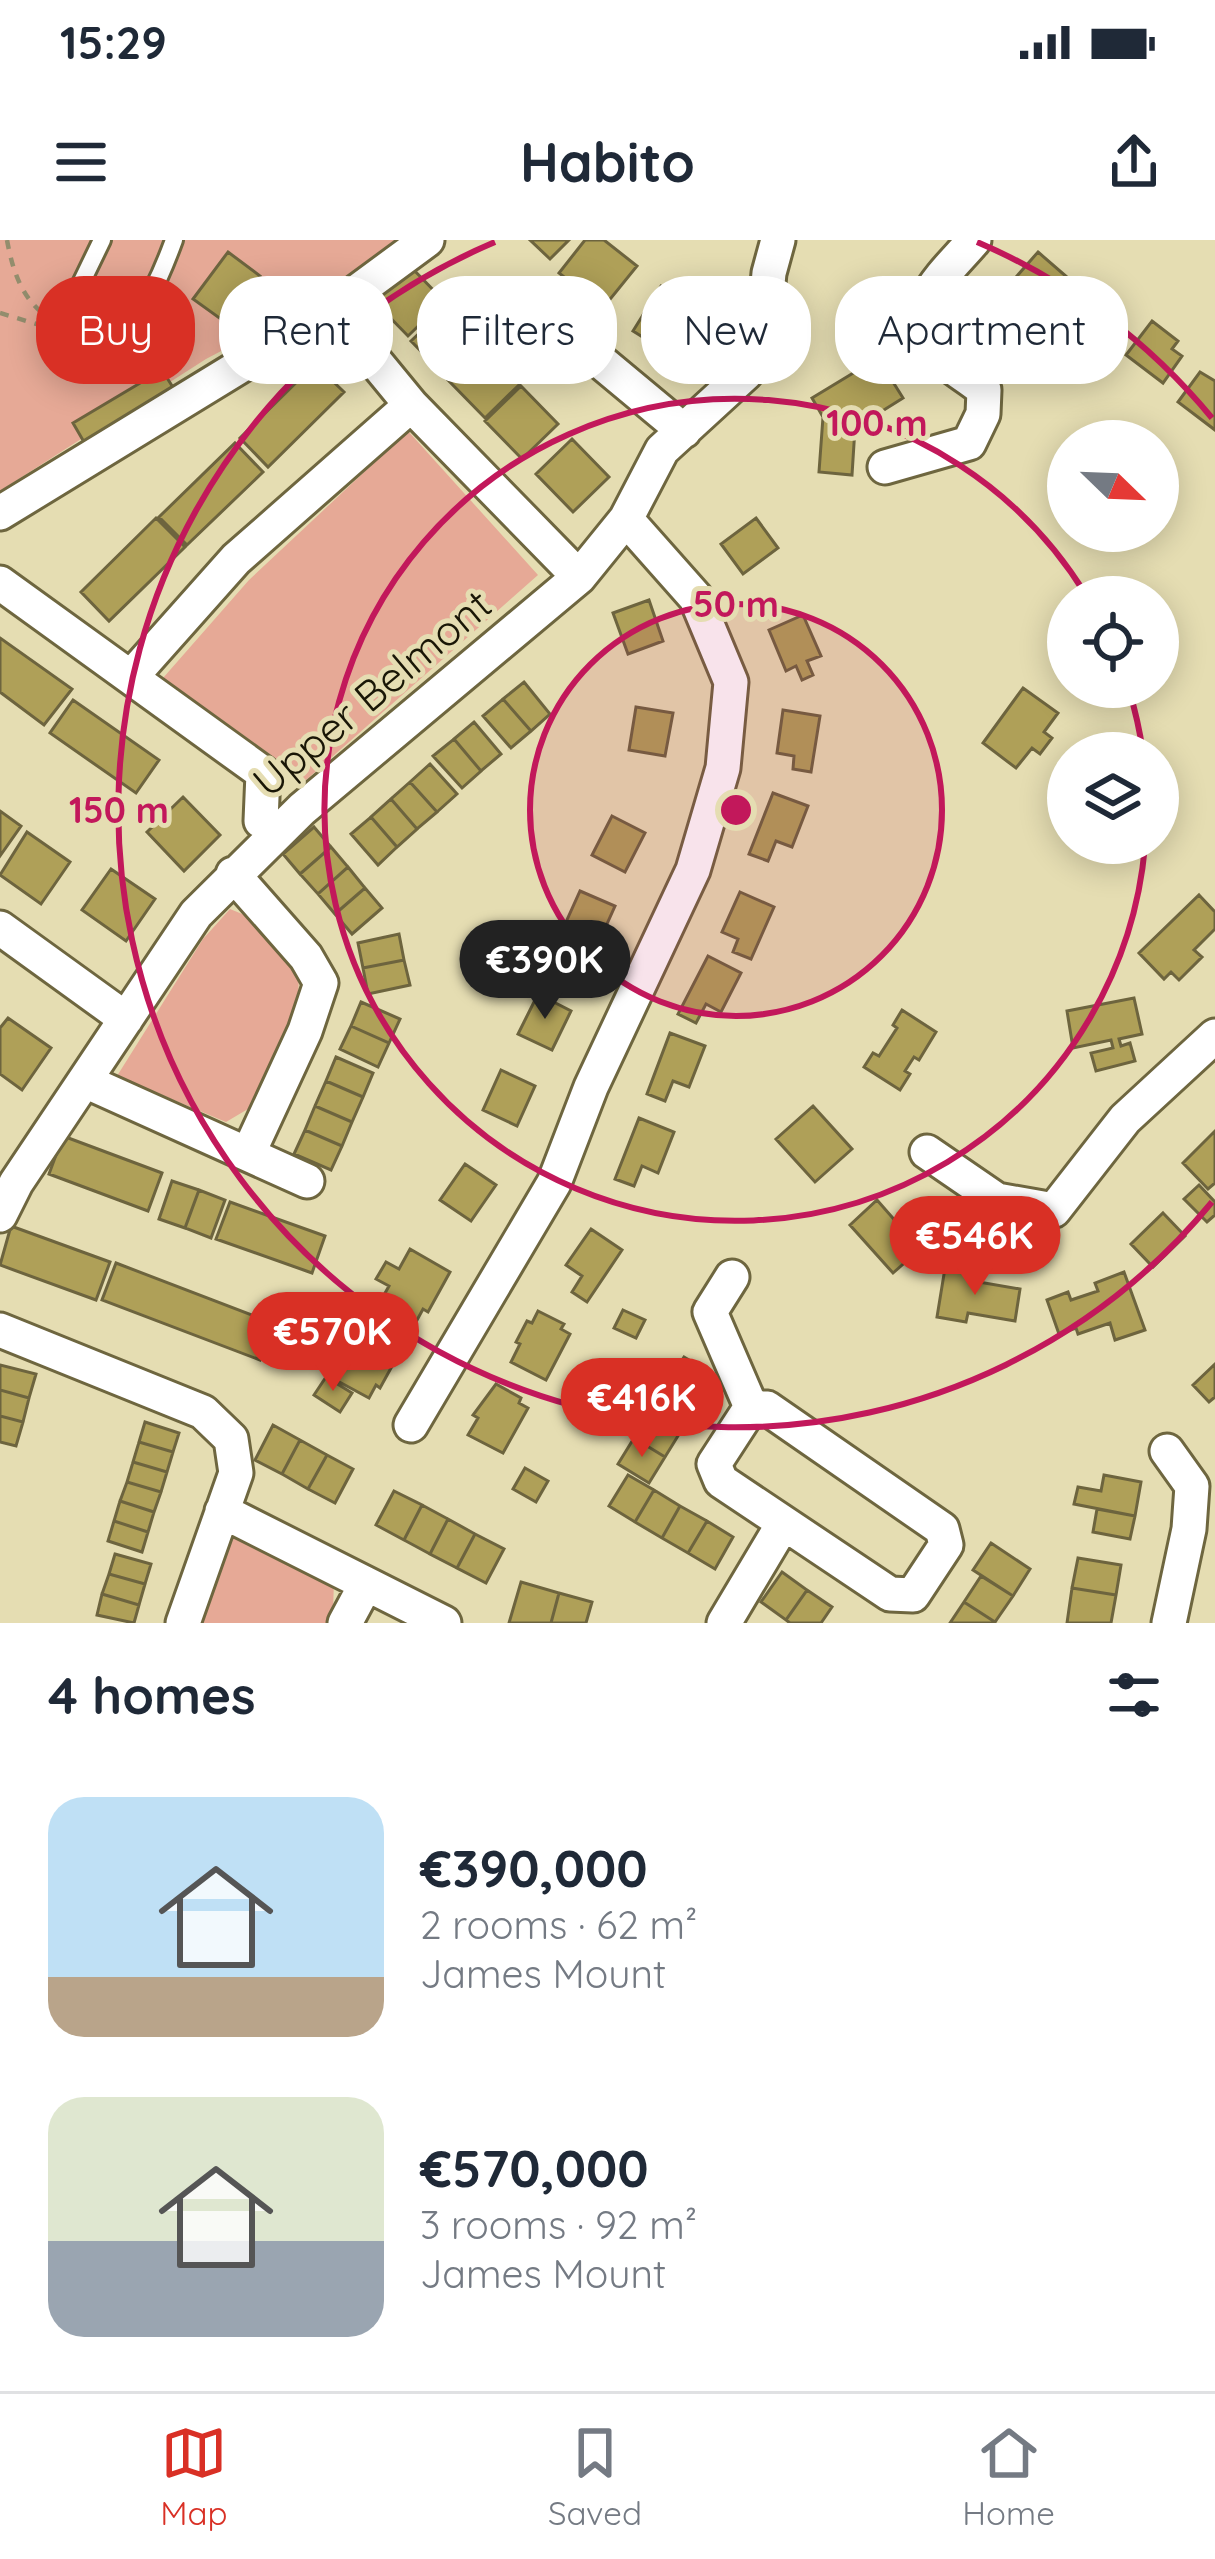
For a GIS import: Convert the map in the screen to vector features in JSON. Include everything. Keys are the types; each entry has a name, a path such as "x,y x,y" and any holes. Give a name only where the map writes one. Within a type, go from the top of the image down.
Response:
{"street":[{"path":"0,513 332,310 427,240"},
{"name":"Upper Belmont","path":"0,1215 16,1183 196,914 302,809 579,577 626,519 662,450 746,374 763,337 769,273 778,240"},
{"path":"885,467 969,443 983,414 984,390 932,350 920,329 925,298 974,240"},
{"path":"617,375 684,431"},
{"path":"393,382 579,577"},
{"path":"131,676 236,559 412,404"},
{"path":"411,1425 554,1183 591,1087 693,870 723,768 730,682 696,598 626,519"},
{"path":"0,583 263,772 261,821"},
{"path":"233,874 306,957 321,983 305,1031 248,1152"},
{"path":"0,928 126,1019"},
{"path":"927,1152 997,1201 1054,1210 1125,1119 1215,1036"},
{"path":"85,1081 307,1181"},
{"path":"732,1276 710,1312 751,1407"},
{"path":"0,1330 203,1412 231,1439 236,1473 183,1623"},
{"path":"751,1407 766,1408 942,1529 946,1545 913,1595 890,1594 722,1481 714,1464 751,1407"},
{"path":"1167,1451 1192,1486 1189,1529 1169,1623"},
{"path":"222,1511 444,1623"},
{"path":"724,1623 783,1524"},
{"path":"345,1623 366,1584"}],"lane":[{"path":"102,240 72,302 79,333 107,344 120,338 139,311 174,240"}],"path":[{"path":"0,313 67,330 33,308 18,281 7,240"}],"shaded area":[{"path":"0,240 404,240 353,276 219,276 219,352 195,366 195,276 36,276 36,384 167,384 0,491"},
{"path":"408,431 538,575 306,780 163,678 249,580"},
{"path":"230,909 247,916 299,973 298,1000 253,1106 226,1122 117,1076 203,939"},
{"path":"240,1535 334,1580 333,1611 327,1623 195,1623 220,1547"}],"building":[{"path":"530,240 569,240 550,259"},
{"path":"585,240 604,240 637,266 617,291 617,276 559,273"},
{"path":"228,252 260,276 219,276 219,318 195,296"},
{"path":"1038,252 1066,276 1017,276"},
{"path":"407,263 420,276 417,327 408,336 393,321 393,277"},
{"path":"1152,321 1178,341 1172,349 1182,356 1163,383 1128,352"},
{"path":"1200,372 1215,381 1215,430 1178,402"},
{"path":"138,384 171,384 174,389 84,442 73,423"},
{"path":"295,384 336,384 344,392 268,467 240,438"},
{"path":"452,384 520,384 485,418"},
{"path":"835,384 894,384 903,398 855,428 852,475 819,472 823,417 812,398"},
{"path":"521,386 558,424 522,459 485,421"},
{"path":"572,439 609,477 573,512 536,474"},
{"path":"235,443 263,472 187,545 159,517"},
{"path":"156,518 185,547 109,621 81,592"},
{"path":"756,518 778,548 743,574 721,544"},
{"path":"649,600 663,641 628,654 613,613"},
{"path":"803,615 821,656 807,661 813,675 802,680 796,666 786,671 769,630"},
{"path":"0,638 72,689 44,725 0,692"},
{"path":"524,682 550,714 531,731 503,699"},
{"path":"1023,688 1058,713 1044,732 1047,745 1040,754 1032,748 1016,768 983,743"},
{"path":"503,699 531,731 511,748 483,716"},
{"path":"73,700 159,760 136,793 50,733"},
{"path":"636,707 673,713 665,756 629,750"},
{"path":"783,710 820,716 811,772 793,769 794,756 777,753"},
{"path":"474,722 501,754 481,771 454,739"},
{"path":"454,739 481,771 462,788 433,756"},
{"path":"430,764 457,794 437,812 410,782"},
{"path":"410,782 437,812 417,829 391,799"},
{"path":"773,793 808,806 792,847 776,841 768,861 749,854"},
{"path":"183,797 220,835 184,871 147,832"},
{"path":"391,799 417,829 397,847 371,817"},
{"path":"0,811 21,826 0,856"},
{"path":"612,816 645,833 625,872 592,855"},
{"path":"371,817 397,847 378,865 351,834"},
{"path":"314,827 331,847 300,874 283,854"},
{"path":"27,832 70,862 41,904 0,875"},
{"path":"331,847 348,867 318,894 300,874"},
{"path":"348,867 365,888 335,914 318,894"},
{"path":"111,869 155,899 126,941 82,910"},
{"path":"365,888 382,908 352,934 335,914"},
{"path":"580,891 615,906 597,946 562,931"},
{"path":"740,892 774,907 751,959 733,952 738,939 722,932"},
{"path":"1199,895 1215,912 1215,929 1194,950 1202,957 1179,980 1171,972 1164,979 1139,953"},
{"path":"399,934 404,960 363,968 358,943"},
{"path":"708,956 741,973 721,1012 706,1004 696,1023 678,1014"},
{"path":"404,960 410,985 368,994 363,968"},
{"path":"538,994 571,1011 552,1050 518,1034"},
{"path":"1134,998 1142,1034 1119,1039 1121,1046 1130,1043 1135,1061 1096,1071 1091,1053 1113,1048 1111,1040 1073,1048 1067,1011"},
{"path":"361,1002 400,1019 389,1043 351,1026"},
{"path":"902,1010 936,1032 919,1060 914,1057 905,1071 910,1074 900,1090 864,1067 873,1053 879,1056"},
{"path":"8,1018 51,1048 22,1090 0,1074 0,1028"},
{"path":"351,1026 389,1043 378,1067 340,1049"},
{"path":"670,1033 705,1046 689,1087 673,1081 665,1101 647,1094"},
{"path":"336,1057 373,1073 363,1097 326,1081"},
{"path":"501,1070 535,1086 517,1126 483,1110"},
{"path":"326,1081 363,1097 352,1122 315,1106"},
{"path":"315,1106 352,1122 342,1146 305,1130"},
{"path":"813,1106 852,1149 815,1182 776,1139"},
{"path":"639,1118 674,1132 658,1173 642,1166 634,1186 615,1179"},
{"path":"305,1130 342,1146 331,1170 294,1154"},
{"path":"1215,1131 1215,1183 1208,1189 1183,1163"},
{"path":"63,1136 162,1173 148,1211 49,1174"},
{"path":"465,1164 496,1185 471,1221 440,1200"},
{"path":"172,1181 199,1190 185,1228 159,1219"},
{"path":"1199,1185 1215,1202 1215,1215 1207,1222 1184,1199"},
{"path":"199,1190 225,1200 211,1238 185,1228"},
{"path":"877,1200 920,1249 893,1273 850,1225"},
{"path":"230,1202 325,1236 312,1273 216,1239"},
{"path":"1163,1213 1185,1236 1153,1267 1131,1244"},
{"path":"11,1226 110,1262 96,1300 0,1265"},
{"path":"591,1229 622,1250 587,1302 572,1292 582,1276 566,1265"},
{"path":"410,1249 450,1272 428,1312 423,1309 416,1322 380,1302 389,1286 376,1279 386,1262 399,1269"},
{"path":"116,1263 275,1324 260,1360 102,1300"},
{"path":"945,1268 974,1273 973,1281 1020,1289 1015,1321 968,1313 966,1322 937,1317"},
{"path":"1124,1272 1145,1330 1115,1340 1110,1323 1078,1334 1076,1328 1059,1334 1047,1300 1068,1292 1071,1300 1098,1291 1095,1283"},
{"path":"623,1310 645,1320 636,1338 614,1328"},
{"path":"538,1311 564,1324 561,1329 570,1334 546,1380 511,1362 527,1321 532,1323"},
{"path":"362,1326 402,1348 380,1388 376,1385 369,1398 332,1378 342,1362 329,1355 338,1338 351,1346"},
{"path":"684,1357 716,1376 698,1405 666,1386"},
{"path":"1215,1364 1215,1397 1209,1402 1193,1385"},
{"path":"0,1365 36,1374 29,1398 0,1390"},
{"path":"326,1377 352,1393 340,1412 314,1395"},
{"path":"496,1384 521,1398 519,1403 528,1408 503,1453 468,1435 478,1418 473,1415"},
{"path":"666,1386 698,1405 681,1431 650,1412"},
{"path":"0,1390 29,1398 23,1422 0,1416"},
{"path":"650,1412 681,1431 665,1457 634,1438"},
{"path":"0,1416 23,1422 16,1446 0,1442"},
{"path":"145,1422 179,1433 173,1452 139,1442"},
{"path":"273,1425 300,1440 282,1474 255,1460"},
{"path":"634,1438 665,1457 649,1483 618,1464"},
{"path":"300,1440 327,1455 308,1489 282,1474"},
{"path":"139,1442 173,1452 167,1472 133,1462"},
{"path":"327,1455 353,1469 335,1503 308,1489"},
{"path":"133,1462 167,1472 161,1492 127,1482"},
{"path":"525,1468 548,1481 536,1502 513,1489"},
{"path":"628,1475 654,1490 635,1522 609,1506"},
{"path":"1104,1475 1141,1482 1135,1516 1074,1504 1078,1487 1101,1491"},
{"path":"127,1482 161,1492 154,1512 120,1501"},
{"path":"654,1490 680,1506 662,1538 635,1522"},
{"path":"394,1491 422,1505 404,1540 376,1525"},
{"path":"120,1501 154,1512 148,1532 114,1521"},
{"path":"422,1505 448,1519 430,1554 404,1540"},
{"path":"680,1506 707,1521 688,1553 662,1538"},
{"path":"1097,1509 1135,1516 1130,1539 1093,1532"},
{"path":"448,1519 475,1534 457,1568 430,1554"},
{"path":"114,1521 148,1532 142,1552 108,1541"},
{"path":"707,1521 733,1537 715,1569 688,1553"},
{"path":"475,1534 504,1549 486,1583 457,1568"},
{"path":"991,1543 1030,1569 1013,1596 973,1570"},
{"path":"115,1554 151,1564 145,1584 109,1574"},
{"path":"1078,1558 1121,1565 1116,1595 1072,1588"},
{"path":"782,1572 807,1590 786,1620 761,1602"},
{"path":"109,1574 145,1584 139,1605 102,1594"},
{"path":"981,1576 1013,1596 995,1622 964,1602"},
{"path":"521,1582 559,1593 551,1623 509,1623"},
{"path":"1072,1588 1116,1595 1111,1623 1067,1623"},
{"path":"807,1590 832,1607 821,1623 790,1623 786,1620"},
{"path":"559,1593 592,1602 586,1623 551,1623"},
{"path":"102,1594 139,1605 134,1623 97,1615"},
{"path":"964,1602 995,1622 950,1623"}]}
